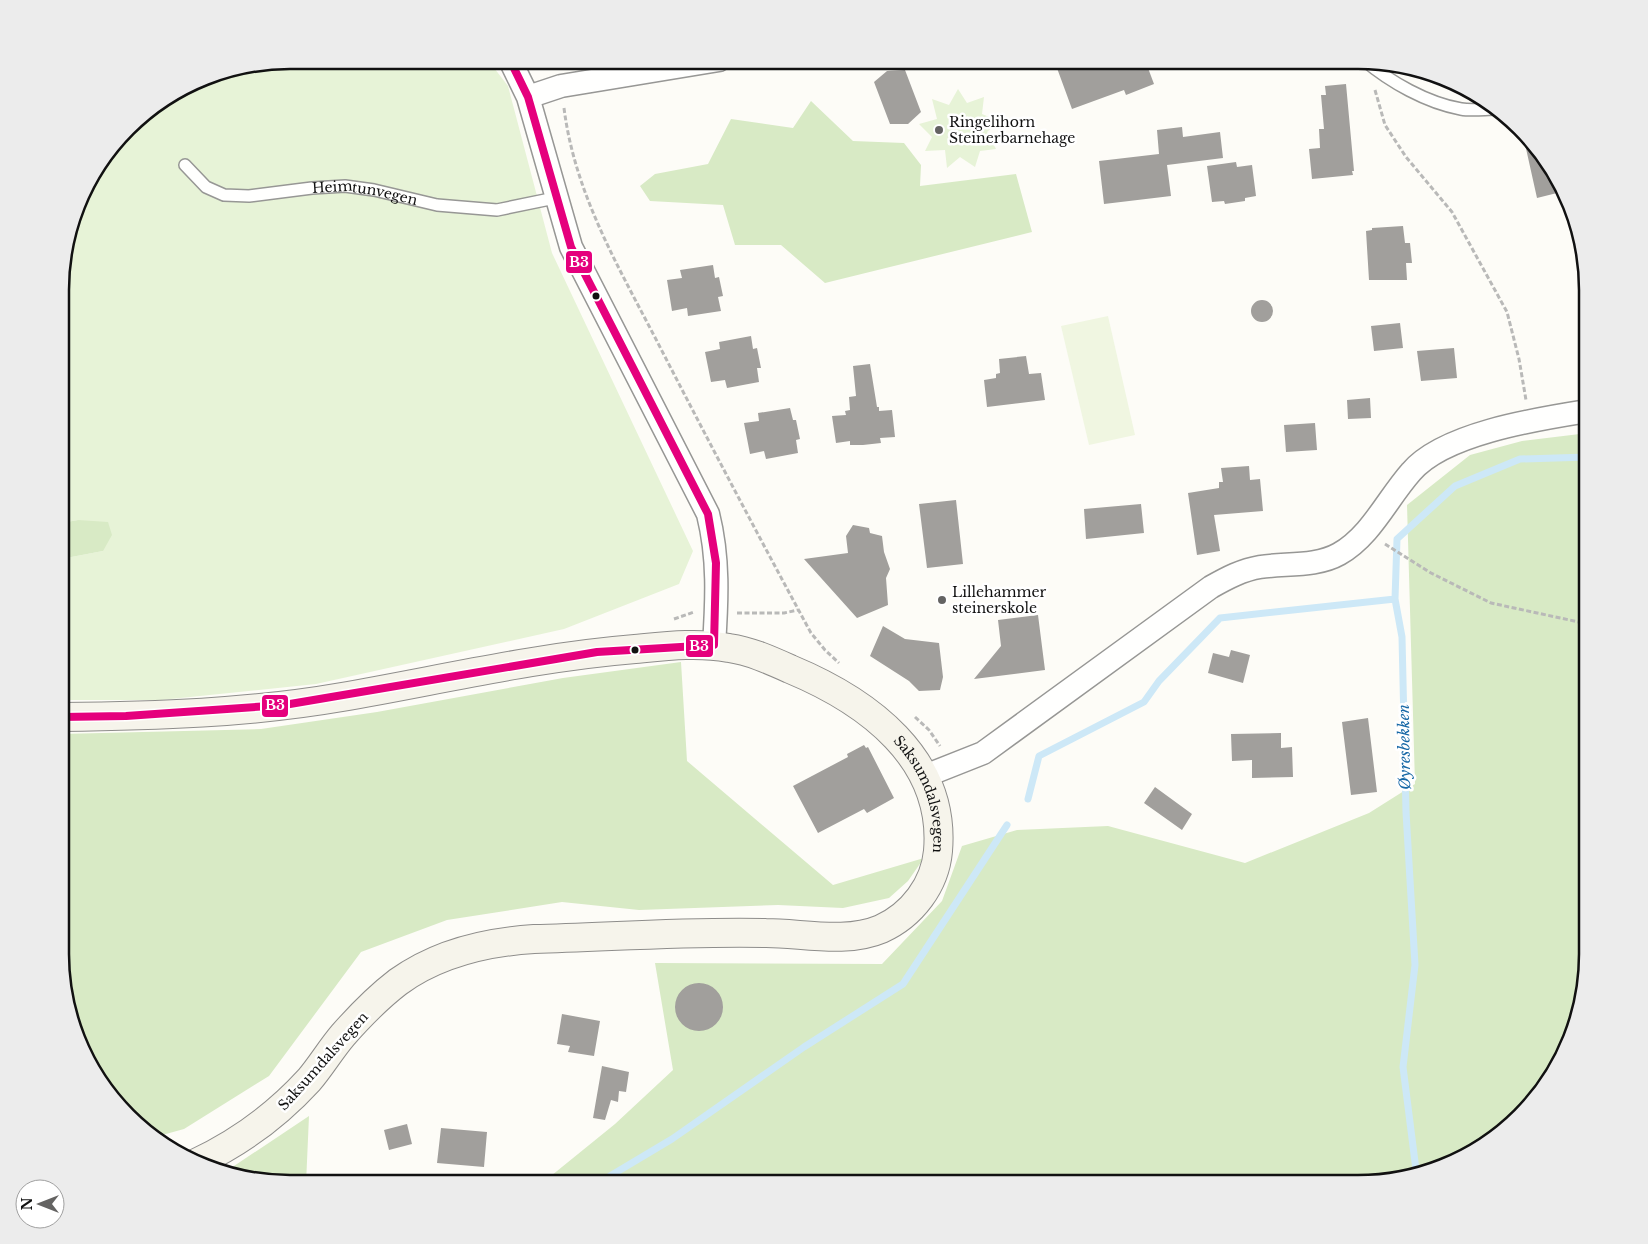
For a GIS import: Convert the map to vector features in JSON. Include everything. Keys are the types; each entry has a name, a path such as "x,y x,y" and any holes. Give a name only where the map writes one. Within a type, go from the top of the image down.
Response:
{"main road":[{"name":"Saksumdalsvegen","path":"69,717 126,716 284,705 597,652 714,645 756,654 820,681 846,695 878,718 896,736 925,776 938,818 937,862 932,880 920,899 903,915 882,929 862,934 841,936 764,933 498,941 456,952 424,966 398,982 344,1034 310,1078 282,1108 237,1142 205,1158"}],"street":[{"path":"514,69 528,97 571,247 708,514 715,540 717,566 714,645"},
{"path":"528,97 625,69"},
{"path":"925,776 983,753 1226,578 1245,570 1321,561 1338,555 1365,533 1411,471 1426,458 1452,444 1528,421 1579,412"}],"lane":[{"path":"1375,70 1413,92 1441,103 1462,109 1486,109"},
{"name":"Heimtunvegen","path":"184,165 206,187 224,195 249,196 344,186 374,190 437,205 497,210 556,198"}],"path":[{"path":"1375,70 1374,84 1385,125 1406,157 1452,212 1507,312 1519,359 1528,421"},
{"path":"561,86 567,135 577,172 589,206 618,266 742,507 811,633 825,650 847,668"},
{"path":"1365,533 1431,573 1491,603 1579,622"},
{"path":"910,712 929,730 951,767"}],"green space":[{"path":"276,69 495,69 508,86 552,253 693,551 679,584 564,629 316,684 161,700 69,700 69,557 103,551 78,520 69,522 69,276 73,247 80,219 98,179 124,144 155,114 179,98 219,80 247,73"},
{"path":"958,89 967,103 984,97 982,114 999,121 987,132 996,149 980,151 975,167 960,157 947,168 945,150 925,151 932,137 919,124 937,119 932,99 949,105"},
{"path":"811,101 853,141 904,143 921,165 920,186 1016,174 1032,232 825,283 781,245 735,245 723,205 650,201 640,186 655,174 708,164 731,119 793,128"},
{"path":"1108,316 1135,435 1089,445 1061,326"},
{"path":"1579,434 1579,968 1575,997 1568,1025 1550,1065 1534,1089 1493,1130 1469,1146 1429,1164 1401,1171 1372,1175 552,1175 615,1124 673,1070 655,963 882,964 942,901 962,846 1017,830 1108,826 1245,863 1369,813 1415,784 1407,505 1470,455 1522,441"},
{"path":"78,520 108,522 112,535 103,551 69,557 69,522"},
{"path":"681,662 687,761 833,885 924,858 908,881 889,898 843,908 778,905 639,910 562,902 447,920 361,952 269,1076 184,1129 162,1135 144,1120 114,1089 98,1065 80,1025 73,997 69,968 69,734 261,729 377,712 563,678"},
{"path":"309,1116 306,1175 276,1175 232,1168"}],"building":[{"path":"1057,69 1148,69 1154,84 1126,95 1124,90 1072,109"},
{"path":"905,70 921,112 908,124 890,124 874,82 887,71"},
{"path":"1346,84 1353,175 1312,179 1309,149 1320,148 1319,129 1324,129 1321,95 1326,95 1325,86"},
{"path":"1182,127 1183,137 1220,132 1223,158 1167,165 1171,196 1104,204 1099,161 1159,154 1157,130"},
{"path":"1525,145 1550,179 1557,193 1537,198"},
{"path":"1236,162 1237,167 1252,165 1256,196 1245,198 1245,201 1225,204 1224,201 1212,202 1207,166"},
{"path":"1403,226 1405,243 1410,243 1412,263 1406,263 1407,280 1369,280 1366,231 1372,230 1372,228"},
{"path":"713,265 715,278 719,277 723,296 718,297 721,311 688,316 687,308 672,311 667,280 682,278 680,270"},
{"path":"1258,300 1266,300 1273,307 1273,315 1266,322 1258,322 1251,315 1251,307"},
{"path":"1400,323 1403,348 1374,351 1371,326"},
{"path":"751,336 753,349 757,348 761,368 757,368 759,382 727,388 725,380 711,382 705,352 720,349 719,342"},
{"path":"1454,348 1457,378 1421,381 1417,351"},
{"path":"1026,356 1029,374 1041,373 1045,400 987,407 984,380 996,378 996,374 1000,373 999,359"},
{"path":"870,364 877,407 879,407 879,411 892,410 895,437 880,438 881,443 863,445 850,445 850,441 836,443 832,416 846,415 845,411 850,410 849,397 856,396 853,366"},
{"path":"1370,398 1371,418 1348,419 1347,400"},
{"path":"790,408 793,420 796,420 800,439 796,440 798,453 766,459 764,451 750,454 744,423 759,421 758,413"},
{"path":"1315,423 1317,450 1286,452 1284,425"},
{"path":"1249,466 1250,480 1260,479 1263,511 1214,515 1220,551 1197,555 1188,493 1219,488 1219,482 1223,482 1221,468"},
{"path":"956,500 963,564 927,568 919,504"},
{"path":"1141,504 1144,533 1086,539 1084,509"},
{"path":"853,525 869,528 870,533 882,536 884,552 890,569 886,578 888,605 857,618 804,559 848,553 846,536"},
{"path":"1038,615 1045,670 974,679 1001,646 998,620"},
{"path":"883,626 905,639 939,643 943,677 940,690 919,691 909,681 870,656"},
{"path":"1231,650 1250,655 1243,683 1208,673 1213,653 1229,657"},
{"path":"1368,718 1377,792 1351,795 1342,722"},
{"path":"1281,733 1281,748 1292,747 1293,777 1252,778 1252,760 1232,761 1231,734"},
{"path":"864,745 866,748 868,747 894,798 867,813 864,809 818,833 793,786 848,757 847,754"},
{"path":"1155,787 1192,814 1182,830 1144,803"},
{"path":"694,983 704,983 716,990 723,1002 723,1012 716,1024 704,1031 694,1031 686,1027 679,1020 675,1012 675,1002 679,994 686,987"},
{"path":"562,1014 600,1021 594,1056 568,1052 570,1046 557,1044"},
{"path":"602,1066 629,1072 626,1092 619,1091 618,1102 611,1100 605,1120 593,1118"},
{"path":"407,1124 412,1144 389,1150 384,1130"},
{"path":"441,1128 487,1132 484,1167 437,1163"}],"waterway":[{"name":"Øyresbekken","path":"1416,1168 1403,1067 1415,965 1406,812 1402,637 1395,599 1397,539 1455,486 1520,459 1579,457"},
{"path":"1028,799 1039,756 1144,702 1159,681 1220,618 1395,599"},
{"path":"612,1175 672,1139 804,1047 903,984 1007,825"}],"transit line":[{"name":"B3","path":"69,717 126,716 284,705 597,652 714,645 716,563 708,514 571,247 528,97 514,69"}],"place":[{"name":"Ringelihorn Steinerbarnehage","path":"939,130"},
{"name":"Lillehammer steinerskole","path":"942,600"}]}
